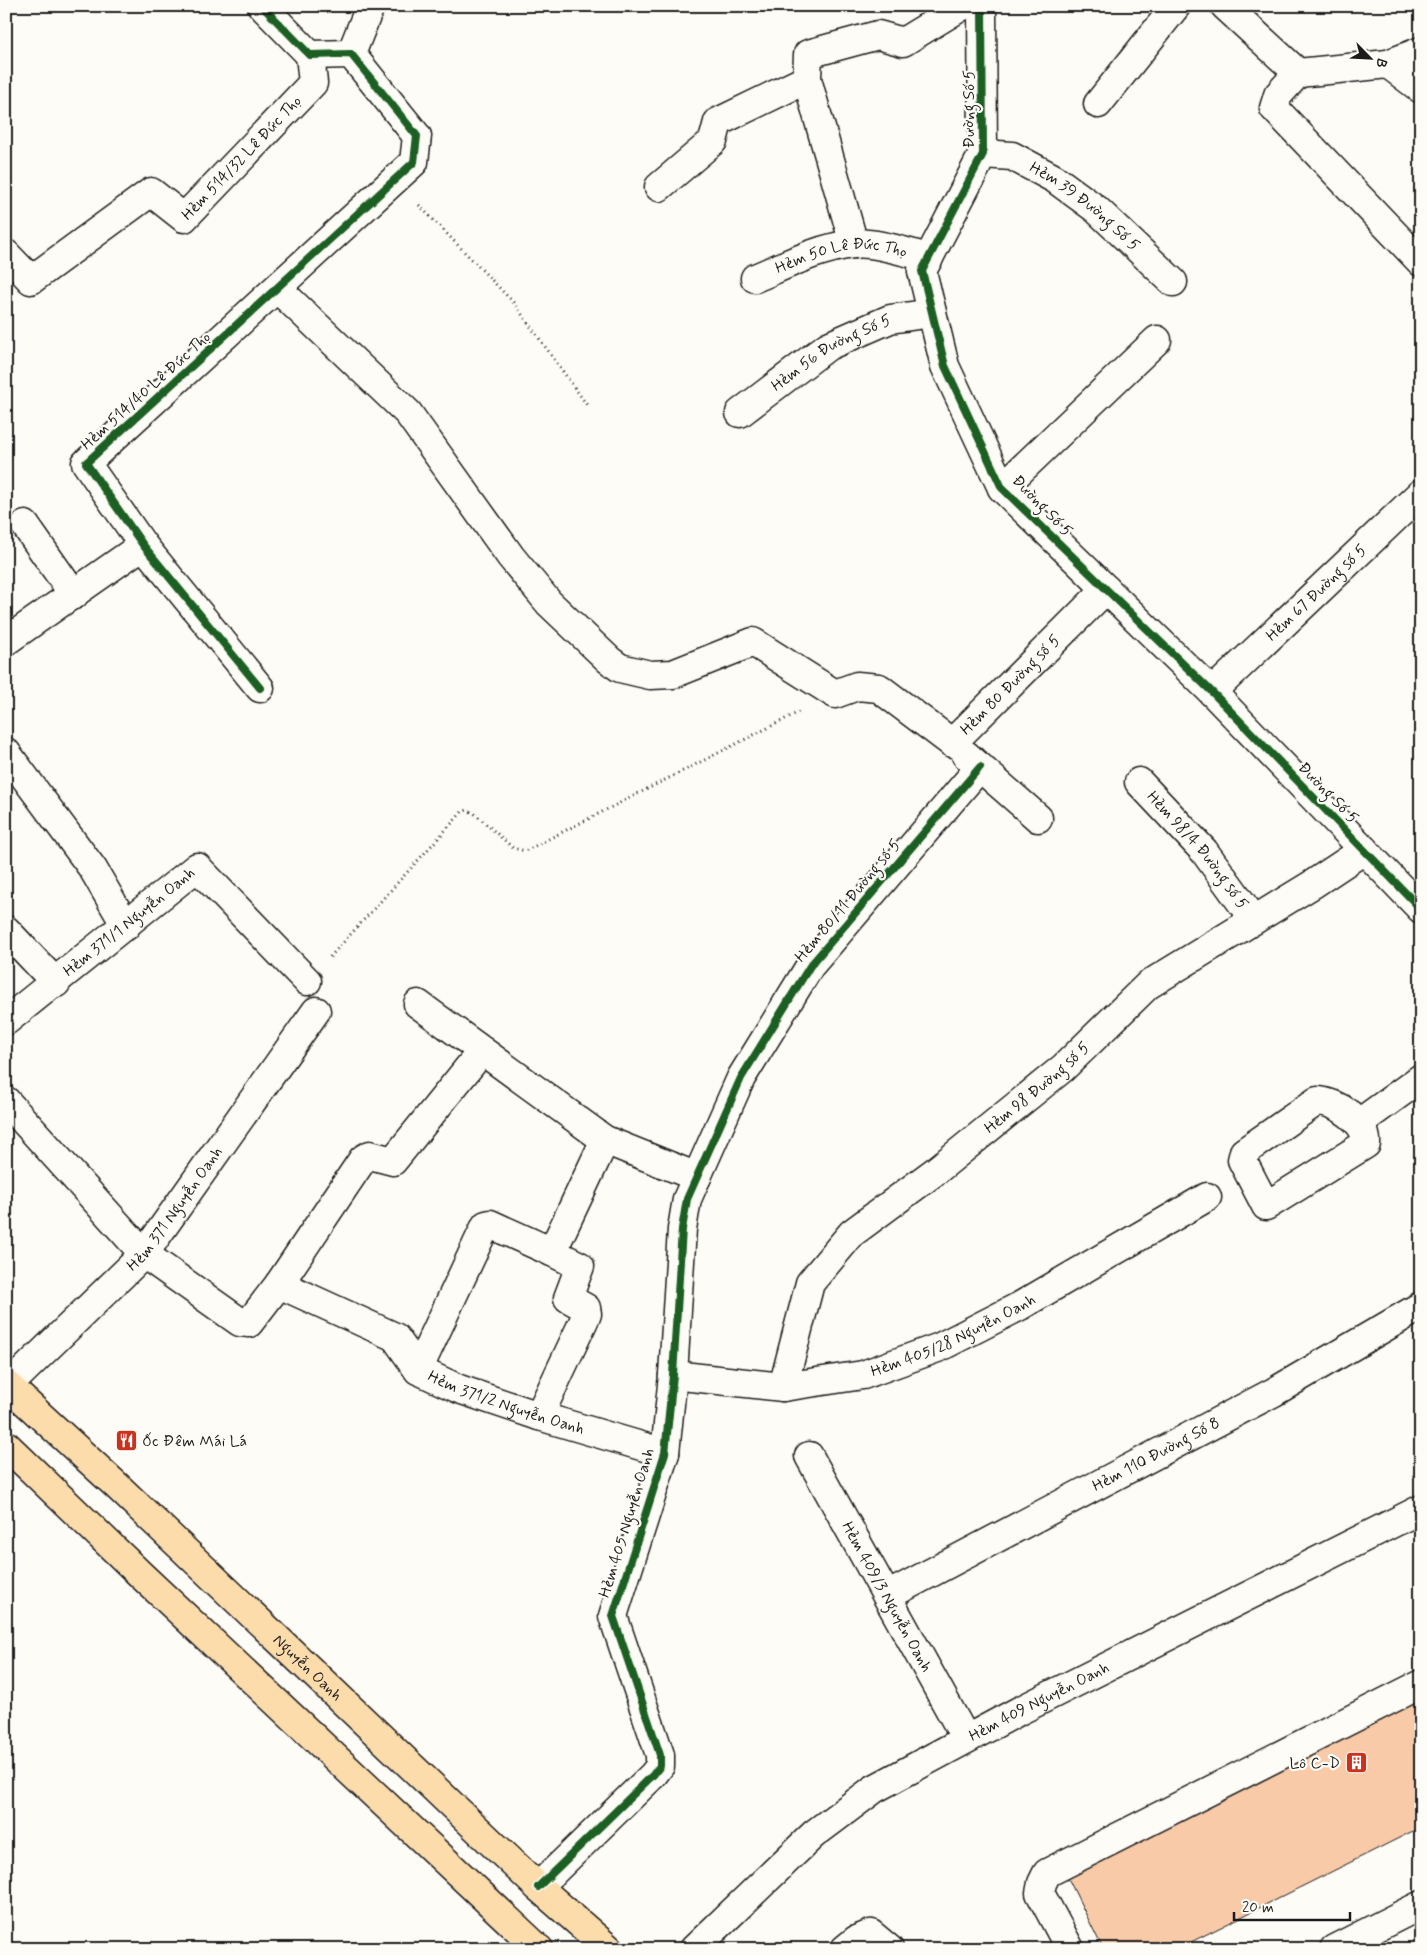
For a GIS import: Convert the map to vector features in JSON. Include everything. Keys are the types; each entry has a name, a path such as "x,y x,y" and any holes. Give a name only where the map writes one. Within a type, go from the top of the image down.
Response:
{"main road":[{"name":"Nguyễn Oanh","path":"7,1385 116,1485 538,1886 609,1949"},
{"path":"6,1445 142,1576 539,1949"}],"street":[{"path":"262,6 310,55 351,54 369,9 366,6"},
{"path":"854,244 807,79 808,54 878,35 903,42 962,6"},
{"name":"Đường Số 5","path":"982,6 983,154 922,271 945,366 1002,488 1212,692 1421,909"},
{"path":"1098,104 1176,6"},
{"path":"1225,6 1298,73"},
{"path":"1421,51 1388,64 1298,73 1278,95 1274,108 1421,262"},
{"name":"Hẻm 514/40 Lê Đức Thọ","path":"260,688 144,545 86,463 278,289 414,162 417,136 351,54"},
{"name":"Hẻm 514/32 Lê Đức Thọ","path":"6,254 31,280 151,192 184,218 313,82 310,55"},
{"path":"1388,64 1421,88"},
{"path":"659,187 713,141 718,122 807,79"},
{"name":"Hẻm 39 Đường Số 5","path":"983,154 1012,156 1055,179 1096,209 1172,282"},
{"name":"Hẻm 50 Lê Đức Thọ","path":"755,278 808,256 854,244 890,248 929,258"},
{"path":"278,289 408,413 511,557 549,603 609,660 620,668 650,675 673,674 753,642 835,694"},
{"name":"Hẻm 56 Đường Số 5","path":"740,413 828,346 890,319 932,313"},
{"path":"1002,488 1157,340"},
{"name":"Hẻm 67 Đường số 5","path":"1212,692 1420,497"},
{"path":"24,525 74,595"},
{"path":"6,641 144,545"},
{"name":"Hẻm 80 Đường số 5","path":"835,694 857,686 880,688 952,742 1106,589"},
{"path":"952,742 1038,818"},
{"path":"6,752 93,869 126,926"},
{"name":"Hẻm 80/11 Đường số 5","path":"692,1188 741,1078 810,966 980,766"},
{"name":"Hẻm 98/4 Đường số 5","path":"1139,782 1204,851 1254,920"},
{"name":"Hẻm 98 Đường số 5","path":"783,1387 810,1283 852,1233 938,1170 1063,1068 1148,985 1313,884 1364,850"},
{"name":"Hẻm 371/1 Nguyễn Oanh","path":"6,1022 197,867 307,981"},
{"path":"6,930 56,983"},
{"path":"418,1004 605,1140 692,1188"},
{"name":"Hẻm 371 Nguyễn Oanh","path":"7,1385 144,1254 316,1011"},
{"path":"6,1101 144,1254 240,1322 248,1323 279,1284 363,1158 370,1155 393,1161 482,1051"},
{"path":"1359,1123 1421,1078"},
{"path":"552,1252 605,1140"},
{"name":"Hẻm 405 Nguyễn Oanh","path":"538,1886 653,1775 660,1766 660,1755 613,1616 665,1453 673,1374 682,1229 692,1188"},
{"name":"Hẻm 405/28 Nguyễn Oanh","path":"673,1374 783,1387 864,1375 940,1347 1020,1306 1207,1197"},
{"path":"418,1370 486,1225 490,1224 580,1266 568,1298 586,1308 587,1314 539,1416"},
{"name":"Hẻm 371/2 Nguyễn Oanh","path":"279,1284 395,1337 418,1370 459,1388 539,1416 665,1453"},
{"name":"Hẻm 110 Đường Số 8","path":"887,1596 1274,1392 1421,1306"},
{"name":"Hẻm 409/3 Nguyễn Oanh","path":"809,1456 966,1739"},
{"name":"Hẻm 409 Nguyễn Oanh","path":"694,1949 814,1834 874,1789 966,1739 1421,1509"},
{"path":"1070,1949 1040,1892 1047,1874 1421,1684"},
{"path":"1334,1949 1421,1905"},
{"path":"845,1949 856,1940 871,1934 889,1949"}],"path":[{"path":"395,180 513,302 586,404"},
{"path":"307,981 462,812 467,810 474,813 513,848 525,851 835,694"}],"building":[{"name":"Lô C-D","path":"1421,1698 1421,1827 1177,1949 1103,1949 1066,1874"}],"cycle path":[{"path":"260,688 143,545 86,463 414,162 417,136 351,54 310,55 262,6"},
{"path":"982,6 983,154 922,271 945,366 1002,488 1212,692 1421,909"},
{"path":"538,1887 660,1766 660,1755 613,1616 665,1453 673,1375 682,1229 687,1199 741,1078 810,966 980,767"}],"place":[{"name":"Ốc Đêm Mái Lá","path":"126,1441"},
{"name":"Lô C-D","path":"1356,1763"}]}
